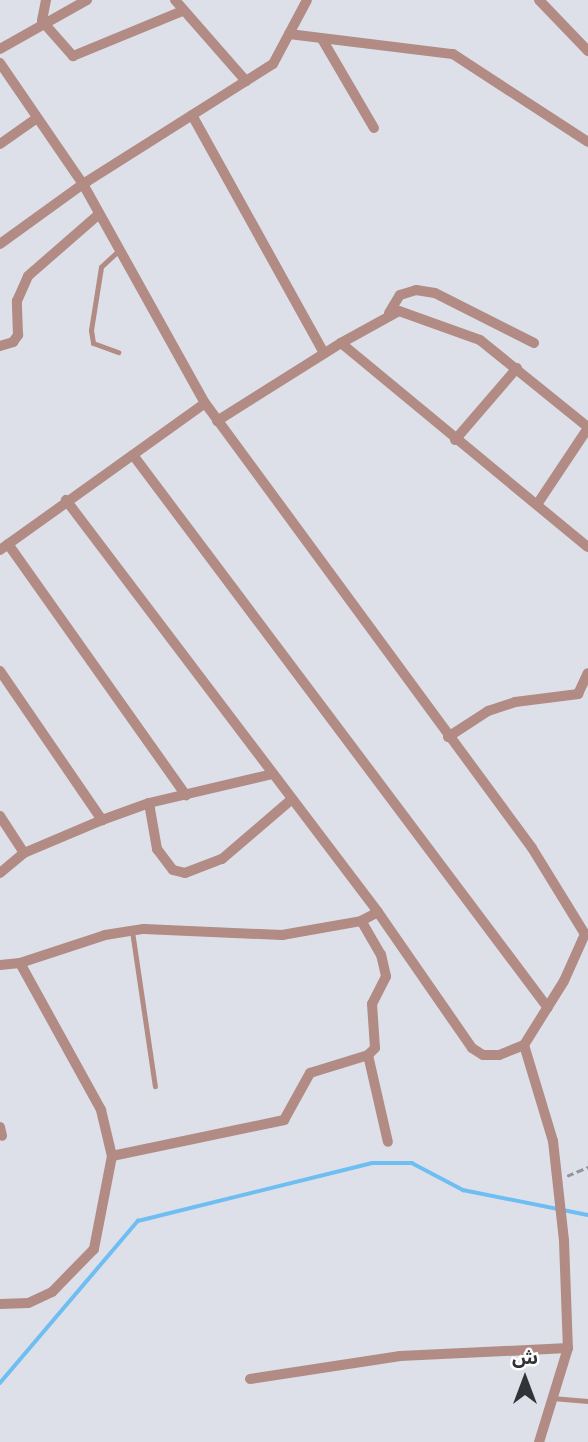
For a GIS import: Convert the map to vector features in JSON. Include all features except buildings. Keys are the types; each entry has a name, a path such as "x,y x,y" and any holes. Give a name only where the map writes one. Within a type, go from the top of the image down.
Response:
{"street":[{"path":"42,22 46,0"},
{"path":"0,49 42,22 87,0"},
{"path":"175,0 246,81"},
{"path":"0,244 83,184 272,64 307,0"},
{"path":"539,0 588,51"},
{"path":"42,22 73,56 182,11"},
{"path":"289,34 453,54 588,142"},
{"path":"322,39 374,128"},
{"path":"0,63 83,184 118,251 217,421 531,848 586,933 548,1008 524,1045 499,1055 483,1055 472,1048 378,912 66,499"},
{"path":"192,115 323,351"},
{"path":"0,144 37,118"},
{"path":"0,346 13,342 18,335 17,300 28,276 99,214"},
{"path":"389,313 401,295 416,290 436,293 534,343"},
{"path":"217,421 323,351 389,313 399,311 480,340 588,428 538,503"},
{"path":"341,343 455,440 538,503 588,547"},
{"path":"455,440 517,368"},
{"path":"186,795 4,547 66,499 132,456 205,403"},
{"path":"132,456 548,1008"},
{"path":"0,671 102,820"},
{"path":"448,737 488,711 515,702 578,694 587,678"},
{"path":"0,873 24,853 102,820 149,803 273,774"},
{"path":"149,803 157,849 173,870 185,873 222,859 292,799"},
{"path":"0,816 24,853"},
{"path":"0,965 20,963 105,935 132,931 282,935 361,921 378,912"},
{"path":"112,1156 284,1120 310,1073 368,1055 375,1048 372,1004 386,976 381,955 361,921"},
{"path":"0,1304 28,1303 52,1292 94,1249 112,1156 111,1136 101,1110 20,963"},
{"path":"524,1045 553,1140 562,1219 568,1348 539,1442"},
{"path":"368,1055 388,1142"},
{"path":"250,1379 401,1356 568,1348"}],"lane":[{"path":"118,251 101,267 90,330 93,343 118,352"},
{"path":"132,931 155,1086"},
{"path":"552,1398 588,1401"}],"path":[{"path":"557,1179 588,1167"}],"waterway":[{"path":"0,1383 138,1221 372,1163 412,1163 463,1190 588,1215"}]}
